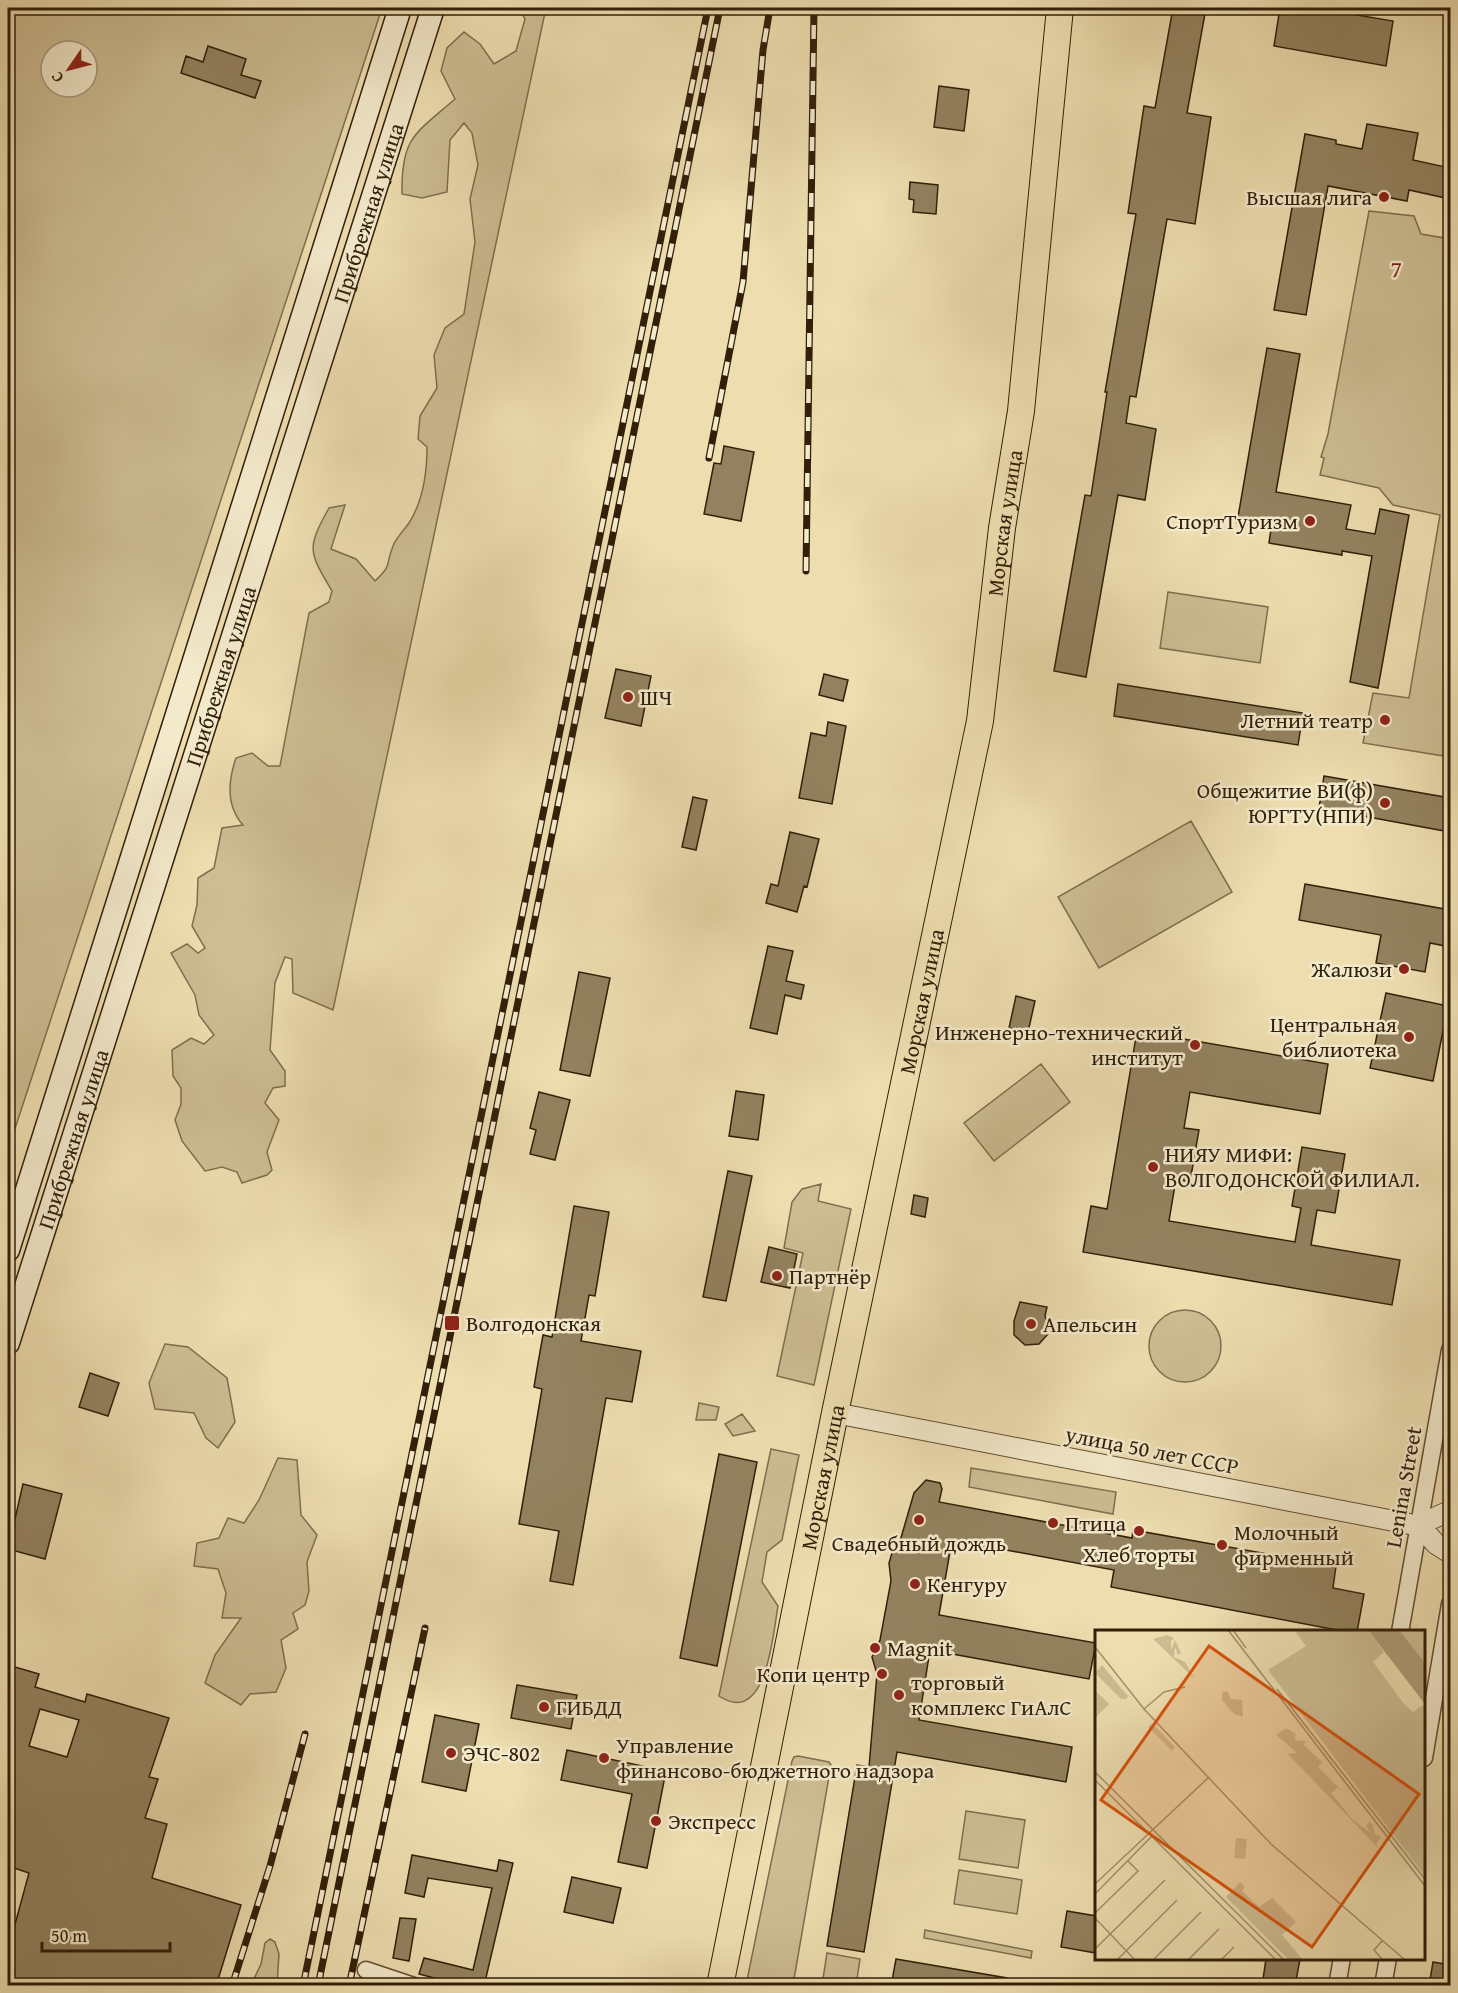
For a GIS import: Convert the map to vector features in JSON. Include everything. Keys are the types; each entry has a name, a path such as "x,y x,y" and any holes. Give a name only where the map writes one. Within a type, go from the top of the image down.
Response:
{"main road":[{"name":"Прибрежная улица","path":"8,1250 400,8"},
{"name":"Прибрежная улица","path":"8,1343 433,8"},
{"name":"Морская улица","path":"720,1986 835,1413 980,721 1002,528 1021,411 1060,8"}],"street":[{"name":"Lenina Street","path":"1400,1630 1450,1350"},
{"name":"улица 50 лет СССР","path":"835,1413 1420,1525"},
{"path":"1450,1511 1420,1525 1436,1544 1450,1553"},
{"path":"1425,1752 1450,1604"},
{"path":"1337,1986 1342,1960"},
{"path":"1383,1986 1389,1960"},
{"path":"366,1970 414,1986"}],"shaded area":[{"path":"8,8 382,8 8,1150"},
{"path":"519,8 546,8 333,1010 293,993 292,959 285,957 275,983 270,1050 285,1071 285,1086 273,1088 265,1103 279,1120 267,1152 272,1170 267,1175 242,1183 237,1172 222,1167 205,1171 182,1141 175,1120 181,1104 181,1088 173,1076 172,1050 191,1038 204,1044 214,1035 199,1015 195,995 171,953 187,944 198,953 205,948 192,926 197,905 198,878 214,868 222,828 243,825 237,818 230,793 231,776 236,758 252,753 268,766 280,766 309,613 329,602 332,591 313,550 317,533 329,508 345,505 331,549 356,559 375,581 386,568 394,543 418,506 427,457 427,447 418,439 420,416 437,388 434,355 445,328 464,314 475,242 470,199 478,165 472,133 464,123 450,140 447,192 422,198 402,194 404,160 413,138 420,129 455,99 441,71 447,48 464,32 480,44 494,64 516,51 525,19"},
{"path":"1369,211 1414,216 1421,234 1450,239 1450,757 1363,743 1373,693 1409,698 1440,515 1393,505 1379,488 1320,475 1324,458 1321,457 1328,434"},
{"path":"1168,592 1268,607 1260,663 1160,648"},
{"path":"1191,821 1232,892 1099,968 1058,897"},
{"path":"1041,1064 1070,1102 994,1161 964,1123"},
{"path":"821,1184 818,1201 851,1209 814,1385 777,1376 803,1253 784,1248 792,1202 802,1189"},
{"path":"1185,1310 1205,1316 1215,1326 1221,1346 1215,1366 1205,1376 1185,1382 1165,1376 1155,1366 1149,1346 1155,1326 1165,1316"},
{"path":"165,1344 188,1347 227,1378 235,1422 218,1448 206,1438 194,1413 155,1409 149,1383"},
{"path":"699,1403 719,1407 716,1420 696,1420"},
{"path":"742,1414 755,1431 733,1436 725,1424"},
{"path":"771,1449 799,1455 782,1540 767,1552 762,1582 778,1606 765,1673 757,1689 748,1699 735,1702 719,1696"},
{"path":"278,1458 297,1460 301,1515 317,1535 307,1562 309,1591 305,1605 293,1613 298,1629 281,1640 286,1668 276,1692 250,1694 241,1705 205,1683 215,1655 241,1618 222,1618 226,1593 218,1569 194,1566 197,1543 219,1538 228,1518 244,1523 259,1500"},
{"path":"971,1468 1116,1492 1113,1514 969,1487"},
{"path":"798,1756 829,1762 831,1765 793,1985 746,1985 792,1761"},
{"path":"966,1811 1025,1820 1018,1868 959,1859"},
{"path":"959,1870 1022,1880 1017,1914 954,1904"},
{"path":"925,1930 1032,1951 1031,1958 924,1938"},
{"path":"270,1939 275,1942 279,1954 277,1985 251,1985 261,1964 265,1943"},
{"path":"827,1953 860,1959 856,1985 822,1985"}],"building":[{"path":"1173,8 1206,8 1187,113 1211,117 1195,224 1167,219 1136,397 1130,396 1126,423 1156,429 1145,500 1118,495 1086,677 1054,671 1085,495 1091,496 1107,392 1105,392 1136,214 1128,213 1144,106 1155,108"},
{"path":"1280,8 1316,8 1393,21 1386,66 1274,46"},
{"path":"208,46 246,59 241,75 261,81 255,98 181,73 186,56 203,62"},
{"path":"939,86 969,90 964,131 934,127"},
{"path":"1367,124 1418,133 1413,160 1450,168 1450,199 1409,190 1407,201 1328,186 1306,315 1274,310 1305,134 1336,140 1336,144 1362,149"},
{"path":"910,182 938,185 936,214 913,212 914,200 909,199"},
{"path":"1267,348 1300,354 1276,492 1351,505 1346,529 1375,534 1380,509 1409,515 1378,688 1350,682 1372,556 1342,551 1342,555 1269,543 1271,529 1237,523"},
{"path":"724,446 754,452 741,521 704,514 714,463 721,464"},
{"name":"ШЧ","path":"616,669 651,676 641,726 605,718"},
{"path":"824,674 848,680 843,701 819,695"},
{"path":"1118,684 1303,713 1298,745 1114,716"},
{"path":"828,722 846,726 832,804 799,798 811,733 826,736"},
{"name":"Общежитие ВИ(ф) ЮРГТУ(НПИ)","path":"1324,776 1450,798 1450,832 1319,808"},
{"path":"693,797 707,800 696,850 682,847"},
{"path":"790,832 819,839 807,887 804,886 797,912 766,903 771,884 778,886"},
{"path":"1305,884 1450,910 1450,947 1430,943 1425,972 1376,963 1381,935 1299,920"},
{"path":"768,946 793,951 786,981 804,985 801,999 785,995 777,1034 750,1028"},
{"path":"579,972 610,978 590,1076 560,1070"},
{"name":"Центральная библиотека","path":"1386,993 1448,1006 1433,1081 1370,1068"},
{"path":"1016,996 1035,1001 1028,1032 1009,1028"},
{"name":"НИЯУ МИФИ: ВОЛГОДОНСКОЙ ФИЛИАЛ.","path":"1137,1031 1328,1064 1320,1114 1190,1092 1184,1128 1199,1130 1190,1182 1176,1179 1169,1221 1295,1242 1301,1208 1292,1206 1302,1147 1345,1154 1335,1213 1317,1210 1311,1245 1400,1260 1392,1305 1083,1252 1091,1206 1107,1209"},
{"path":"736,1091 764,1095 758,1140 729,1136"},
{"path":"539,1092 570,1100 555,1160 530,1154 536,1130 530,1128"},
{"path":"728,1171 752,1176 726,1301 703,1297"},
{"path":"914,1195 928,1198 925,1217 911,1214"},
{"name":"Волгодонская","path":"574,1206 609,1212 595,1296 589,1295 581,1341 641,1351 632,1402 606,1398 573,1585 550,1581 559,1531 519,1524 542,1389 534,1387 538,1363 543,1335 552,1337"},
{"path":"769,1247 797,1254 790,1288 761,1282"},
{"name":"Апельсин","path":"1020,1302 1047,1307 1045,1316 1049,1327 1048,1334 1039,1344 1025,1345 1014,1335 1014,1321"},
{"path":"90,1373 119,1383 108,1416 79,1407"},
{"path":"719,1454 757,1462 717,1666 680,1658"},
{"path":"926,1480 940,1483 942,1489 939,1502 1132,1538 1133,1530 1336,1566 1333,1588 1364,1594 1357,1630 1337,1630 1111,1587 1114,1570 952,1540 939,1615 1095,1643 1095,1648 1089,1679 930,1650 919,1720 1072,1747 1066,1782 897,1752 864,1952 827,1946 857,1765 869,1767 877,1674 872,1657 880,1640 891,1581 889,1563 892,1553 898,1548 914,1493"},
{"path":"23,1484 62,1494 45,1559 8,1549"},
{"path":"8,1665 39,1674 35,1687 85,1702 87,1694 169,1718 149,1777 158,1779 145,1818 167,1824 152,1878 241,1905 216,1986 188,1978 186,1986 21,1986 8,1981 8,1950 29,1873 8,1866","holes":["40,1709 79,1720 67,1757 29,1746"]},
{"name":"ГИБДД","path":"517,1685 577,1695 571,1729 511,1718"},
{"name":"ЭЧС-802","path":"435,1715 479,1724 466,1791 422,1782"},
{"path":"567,1750 666,1771 647,1868 618,1862 632,1794 561,1780"},
{"path":"412,1855 497,1871 499,1860 513,1863 484,1986 464,1986 419,1974 424,1958 473,1970 492,1888 428,1878 424,1897 405,1893"},
{"path":"572,1877 621,1888 613,1923 564,1912"},
{"path":"1067,1911 1095,1916 1095,1953 1061,1947"},
{"path":"400,1918 416,1919 409,1961 393,1958"},
{"path":"896,1959 1007,1978 1007,1986 891,1986"},
{"path":"1266,1960 1300,1960 1295,1986 1262,1986"},
{"path":"1433,1962 1450,1965 1450,1986 1429,1986"}],"railway":[{"path":"303,1986 708,8"},
{"path":"318,1986 720,8"},
{"path":"709,458 743,282 763,50 770,8"},
{"path":"806,571 814,8"},
{"path":"349,1986 425,1628"},
{"path":"232,1986 270,1866 305,1734"}],"place":[{"name":"Высшая лига","path":"1384,197"},
{"name":"СпортТуризм","path":"1310,521"},
{"name":"ШЧ","path":"628,697"},
{"name":"Летний театр","path":"1385,720"},
{"name":"Общежитие ВИ(ф) ЮРГТУ(НПИ)","path":"1385,803"},
{"name":"Жалюзи","path":"1404,969"},
{"name":"Центральная библиотека","path":"1409,1037"},
{"name":"Инженерно-технический институт","path":"1195,1045"},
{"name":"НИЯУ МИФИ: ВОЛГОДОНСКОЙ ФИЛИАЛ.","path":"1153,1167"},
{"name":"Партнёр","path":"777,1276"},
{"name":"Волгодонская","path":"452,1323"},
{"name":"Апельсин","path":"1031,1324"},
{"name":"Свадебный дождь","path":"919,1520"},
{"name":"Птица","path":"1053,1523"},
{"name":"Хлеб торты","path":"1139,1531"},
{"name":"Молочный фирменный","path":"1222,1545"},
{"name":"Кенгуру","path":"915,1584"},
{"name":"Magnit","path":"875,1648"},
{"name":"Копи центр","path":"882,1674"},
{"name":"торговый комплекс ГиАлС","path":"899,1695"},
{"name":"ГИБДД","path":"544,1707"},
{"name":"ЭЧС-802","path":"451,1753"},
{"name":"Управление финансово-бюджетного надзора","path":"604,1758"},
{"name":"Экспресс","path":"656,1821"}],"district":[{"name":"7","path":"1397,269"}]}
